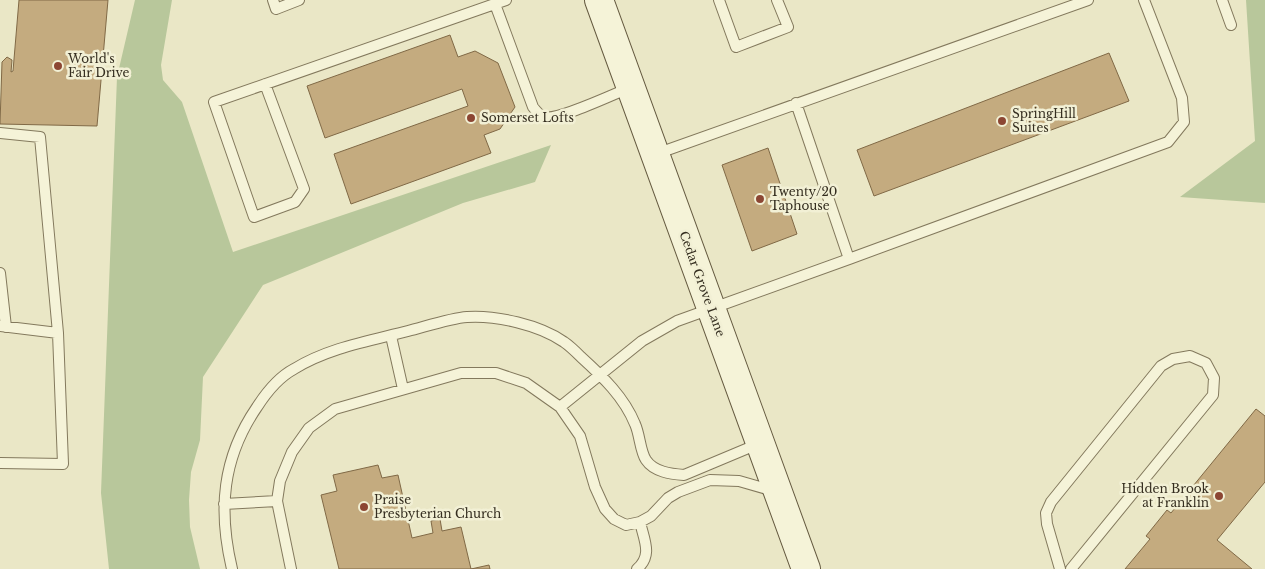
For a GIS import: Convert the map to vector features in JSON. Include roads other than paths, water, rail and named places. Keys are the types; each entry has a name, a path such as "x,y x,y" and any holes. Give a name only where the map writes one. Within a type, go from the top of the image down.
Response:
{"main road":[{"name":"Cedar Grove Lane","path":"599,0 806,569"}],"lane":[{"path":"273,0 276,9 299,0"},
{"path":"265,84 304,189 296,202 254,217 214,102 265,84 506,0"},
{"path":"719,0 736,47 788,27 778,0"},
{"path":"655,154 1088,0"},
{"path":"560,407 642,340 677,321 1168,142 1184,122 1182,98 1144,0"},
{"path":"1222,0 1231,25"},
{"path":"495,4 533,107 543,117 556,118 631,87"},
{"path":"796,104 849,259"},
{"path":"0,133 40,137 58,332 64,464 0,463"},
{"path":"0,273 3,327 58,332"},
{"path":"232,569 228,553 224,504 230,463 244,426 265,395 292,370 316,357 342,348 466,317 503,319 536,328 564,342 601,375 625,402 636,425 646,459 653,467 673,474 684,475 760,443"},
{"path":"391,336 403,389"},
{"path":"1060,569 1047,524 1046,513 1051,502 1161,366 1173,360 1190,356 1206,363 1214,378 1213,395 1071,569"},
{"path":"291,569 277,501 280,481 292,452 309,428 335,409 461,374 496,373 526,383 560,407 580,436 595,487 605,509 614,518 626,524 640,522 652,516 668,498 678,492 710,480 740,481 778,492"},
{"path":"224,504 277,501"},
{"path":"637,569 646,559 647,552 640,522"}],"place":[{"name":"World's Fair Drive","path":"58,66"},
{"name":"Somerset Lofts","path":"471,118"},
{"name":"SpringHill Suites","path":"1002,121"},
{"name":"Twenty/20 Taphouse","path":"760,199"},
{"name":"Hidden Brook at Franklin","path":"1219,496"},
{"name":"Praise Presbyterian Church","path":"364,507"}]}
